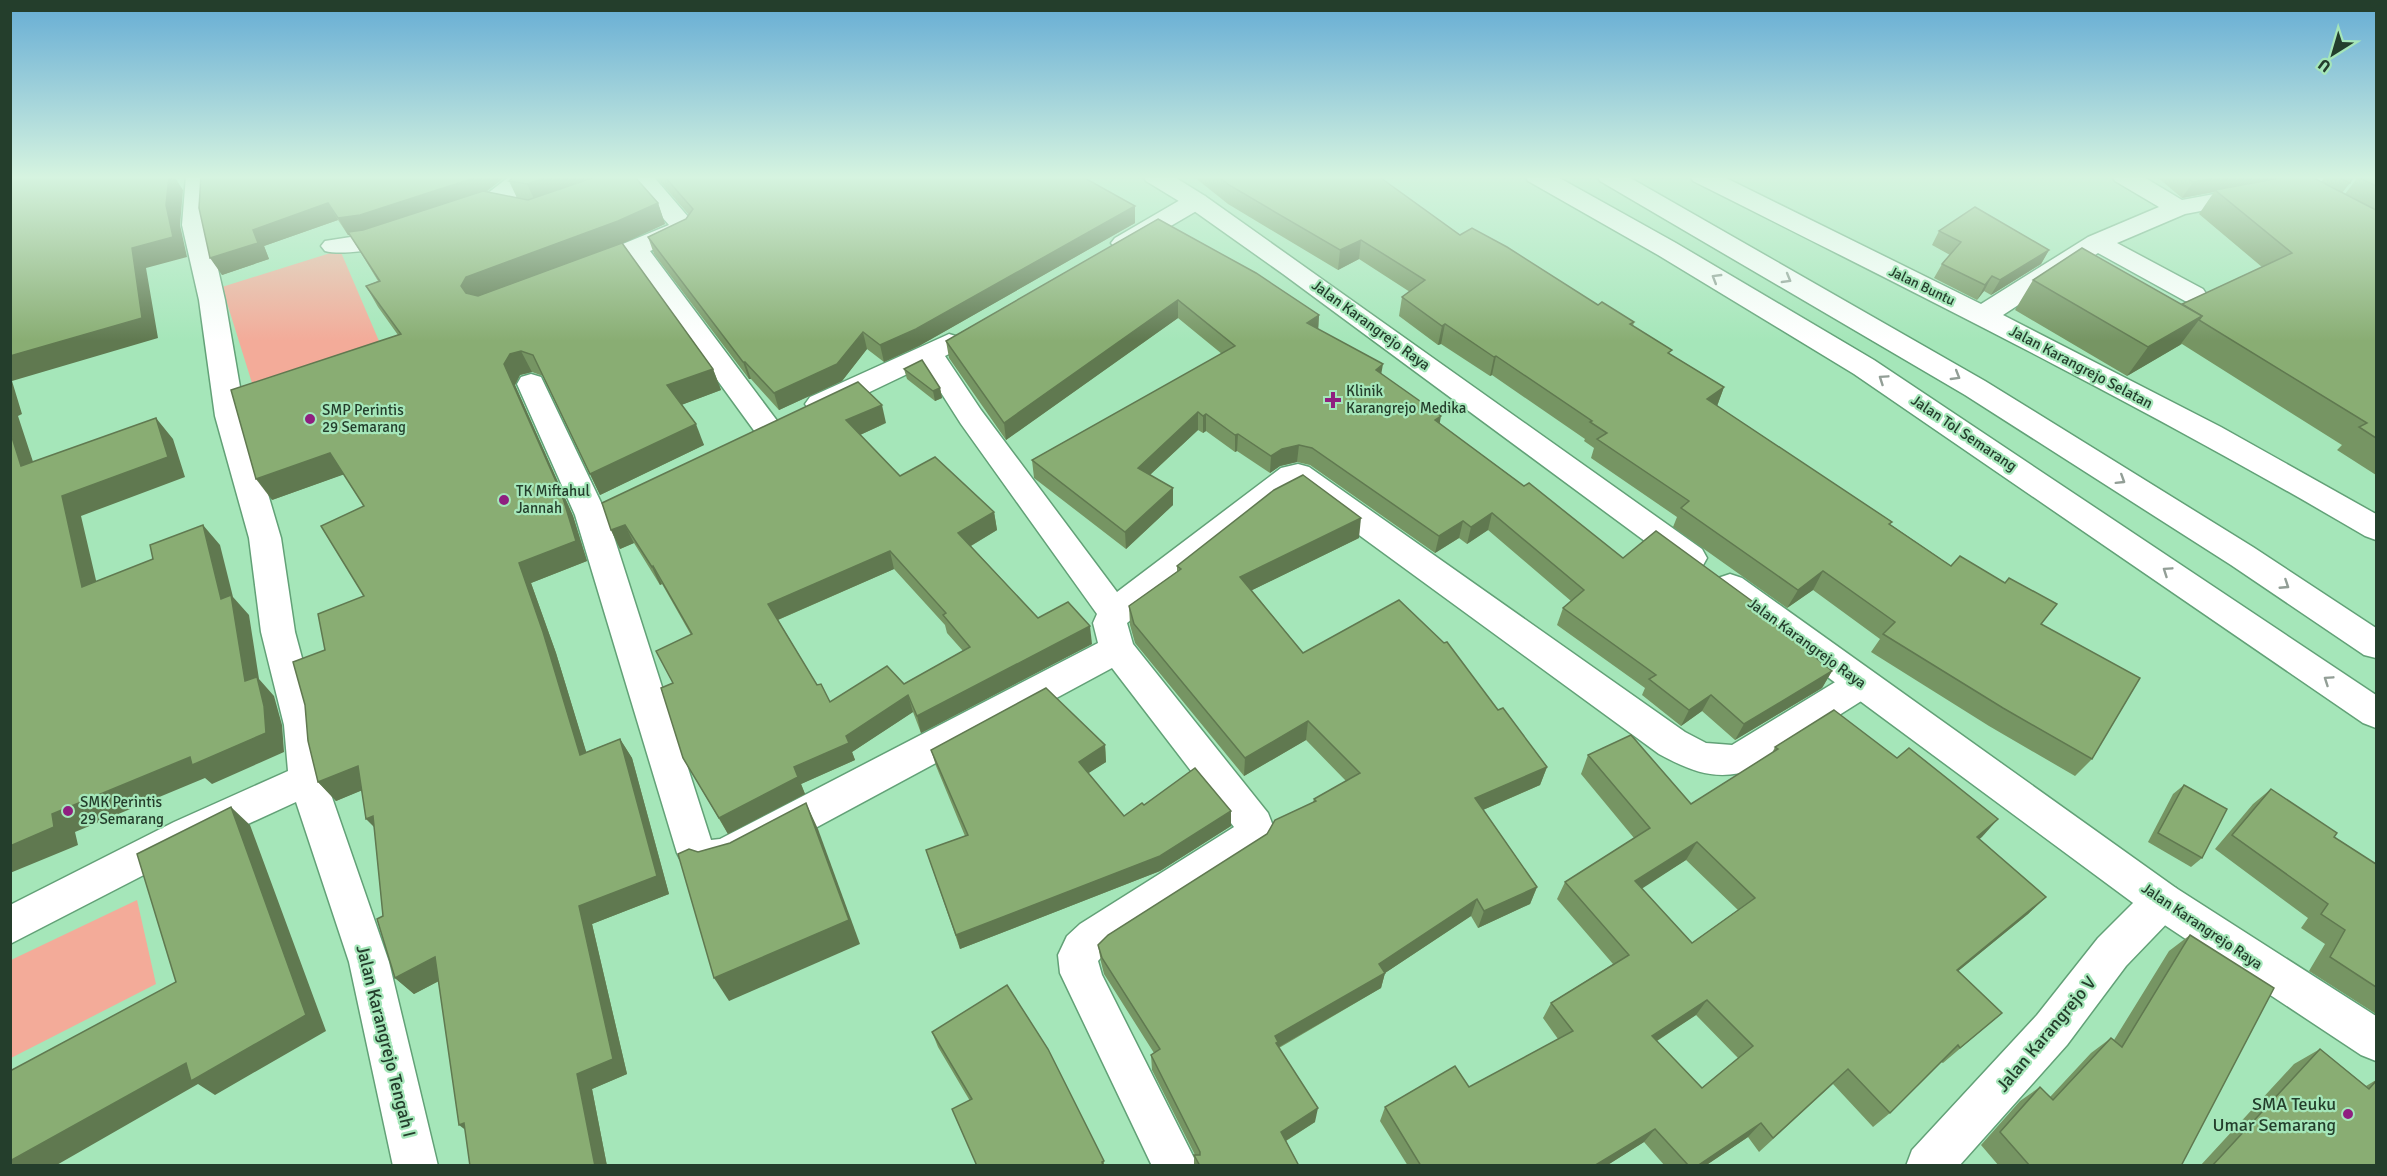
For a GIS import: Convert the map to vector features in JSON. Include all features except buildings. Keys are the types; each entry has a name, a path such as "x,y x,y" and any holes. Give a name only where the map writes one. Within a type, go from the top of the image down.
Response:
{"main road":[{"name":"Jalan Karangrejo Tengah I","path":"196,231 212,300 230,416 265,538 278,632 302,725 307,780 369,962 416,1166"},
{"path":"334,246 374,241 404,231"},
{"path":"562,278 679,231"},
{"path":"1102,255 1144,231"},
{"name":"Jalan Karangrejo Raya","path":"1239,231 2162,901 2376,1040"},
{"name":"Jalan Tol Semarang","path":"1635,231 1864,367 2376,713"},
{"path":"1704,231 1955,376 2242,556 2376,645"},
{"name":"Jalan Buntu","path":"1812,231 1982,316"},
{"path":"1982,316 2097,242 2123,231"},
{"path":"2097,242 2194,295"},
{"path":"636,250 787,420"},
{"name":"Jalan Karangrejo Selatan","path":"1982,316 2294,479 2376,528"},
{"path":"741,442 930,354 971,330"},
{"path":"930,354 971,417 1114,613"},
{"path":"531,384 602,510 696,853 702,856 713,858 729,855 1117,648"},
{"path":"1176,1166 1087,989 1076,962 1085,945 1094,937 1250,838 1256,831 1255,825 1117,648 1110,623 1114,613 1292,476 1298,476 1672,743 1698,756 1730,761 1741,758 1862,683"},
{"path":"10,926 187,834 307,780"},
{"name":"Jalan Karangrejo V","path":"1928,1166 2045,1039 2112,952 2162,901"}],"shaded area":[{"path":"340,250 385,355 257,399 222,287"},
{"path":"137,900 156,984 11,1058 11,960"}],"place":[{"name":"Klinik Karangrejo Medika","path":"1333,400"},
{"name":"SMP Perintis 29 Semarang","path":"310,419"},
{"name":"TK Miftahul Jannah","path":"504,500"},
{"name":"SMK Perintis 29 Semarang","path":"68,811"},
{"name":"SMA Teuku Umar Semarang","path":"2348,1114"}]}
